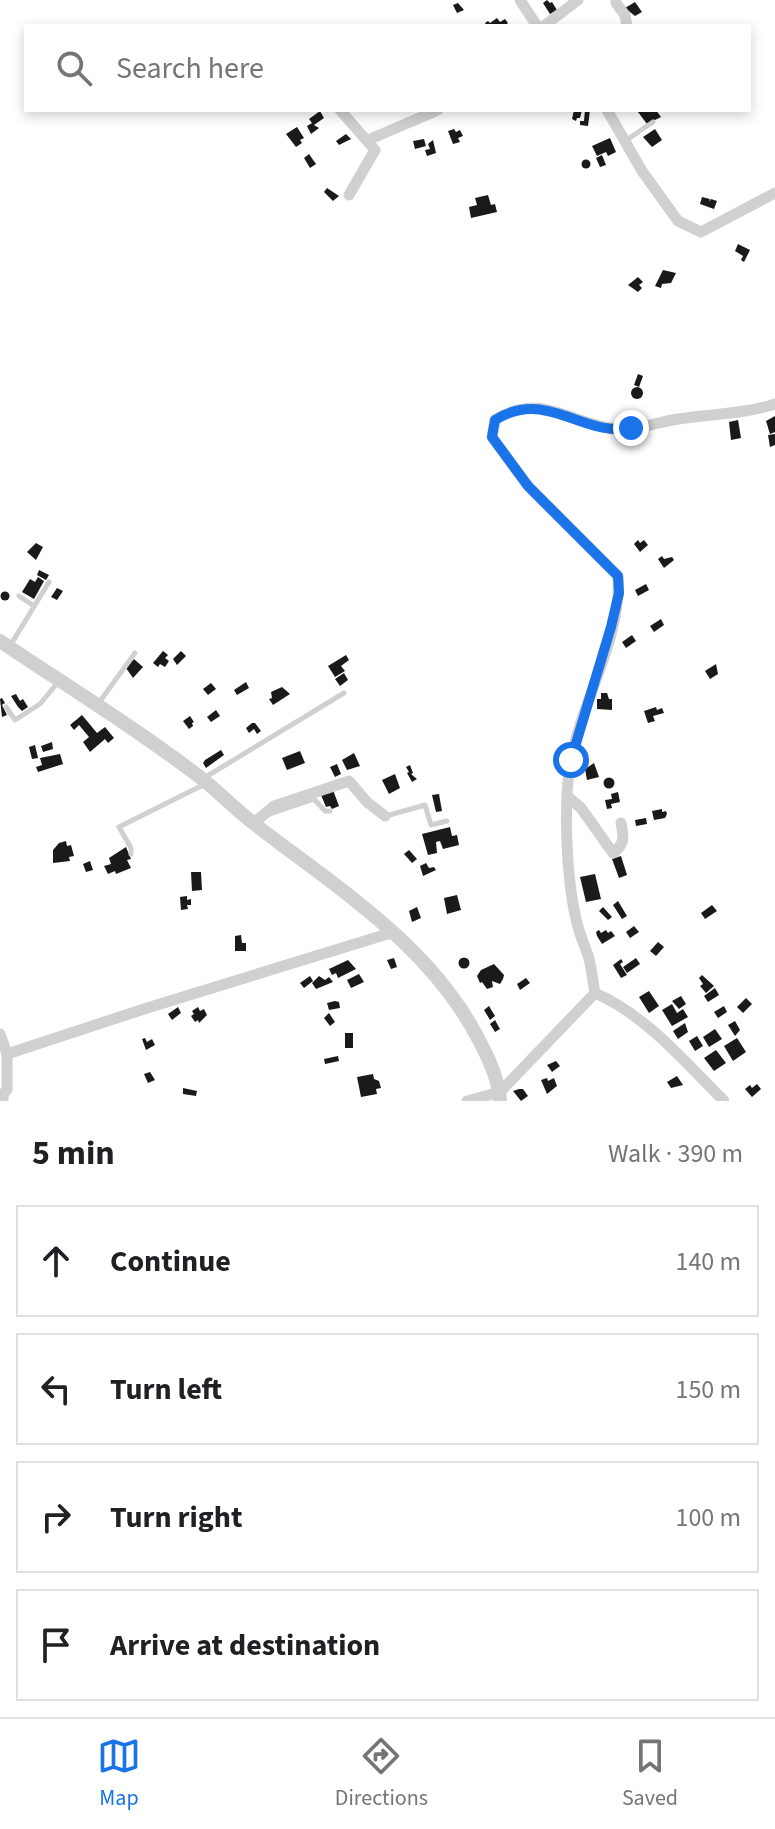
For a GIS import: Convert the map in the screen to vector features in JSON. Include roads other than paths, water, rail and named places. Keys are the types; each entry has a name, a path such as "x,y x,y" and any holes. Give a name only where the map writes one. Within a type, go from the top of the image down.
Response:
{"street":[{"path":"520,0 536,24"},
{"path":"547,24 578,0"},
{"path":"616,3 625,15 627,24"},
{"path":"342,112 375,150 349,195"},
{"path":"368,140 433,112"},
{"path":"608,112 642,171 678,221 701,232 775,193"},
{"path":"595,993 572,893 567,796 574,748 619,593 618,576 528,486 492,437 495,420 510,411 541,409 622,429 754,410 775,404"},
{"path":"5,644 258,819 394,932 450,991 489,1061 500,1096"},
{"path":"258,819 274,806 349,781 367,802 385,816"},
{"path":"567,796 581,808 613,853 621,847 624,839 621,823"},
{"path":"7,1054 394,932"},
{"path":"467,1101 500,1096 595,993"},
{"path":"595,993 614,1001 665,1043 724,1101"},
{"path":"0,1034 7,1054 7,1090 3,1101"}],"lane":[{"path":"625,141 653,122"},
{"path":"5,644 49,582"},
{"path":"19,596 34,606"},
{"path":"96,706 135,653"},
{"path":"6,707 15,720 40,704 59,681"},
{"path":"131,854 131,848 119,827 204,781 344,693"},
{"path":"258,819 314,799 325,811 330,811"},
{"path":"385,816 425,805 431,825 447,821"}]}
